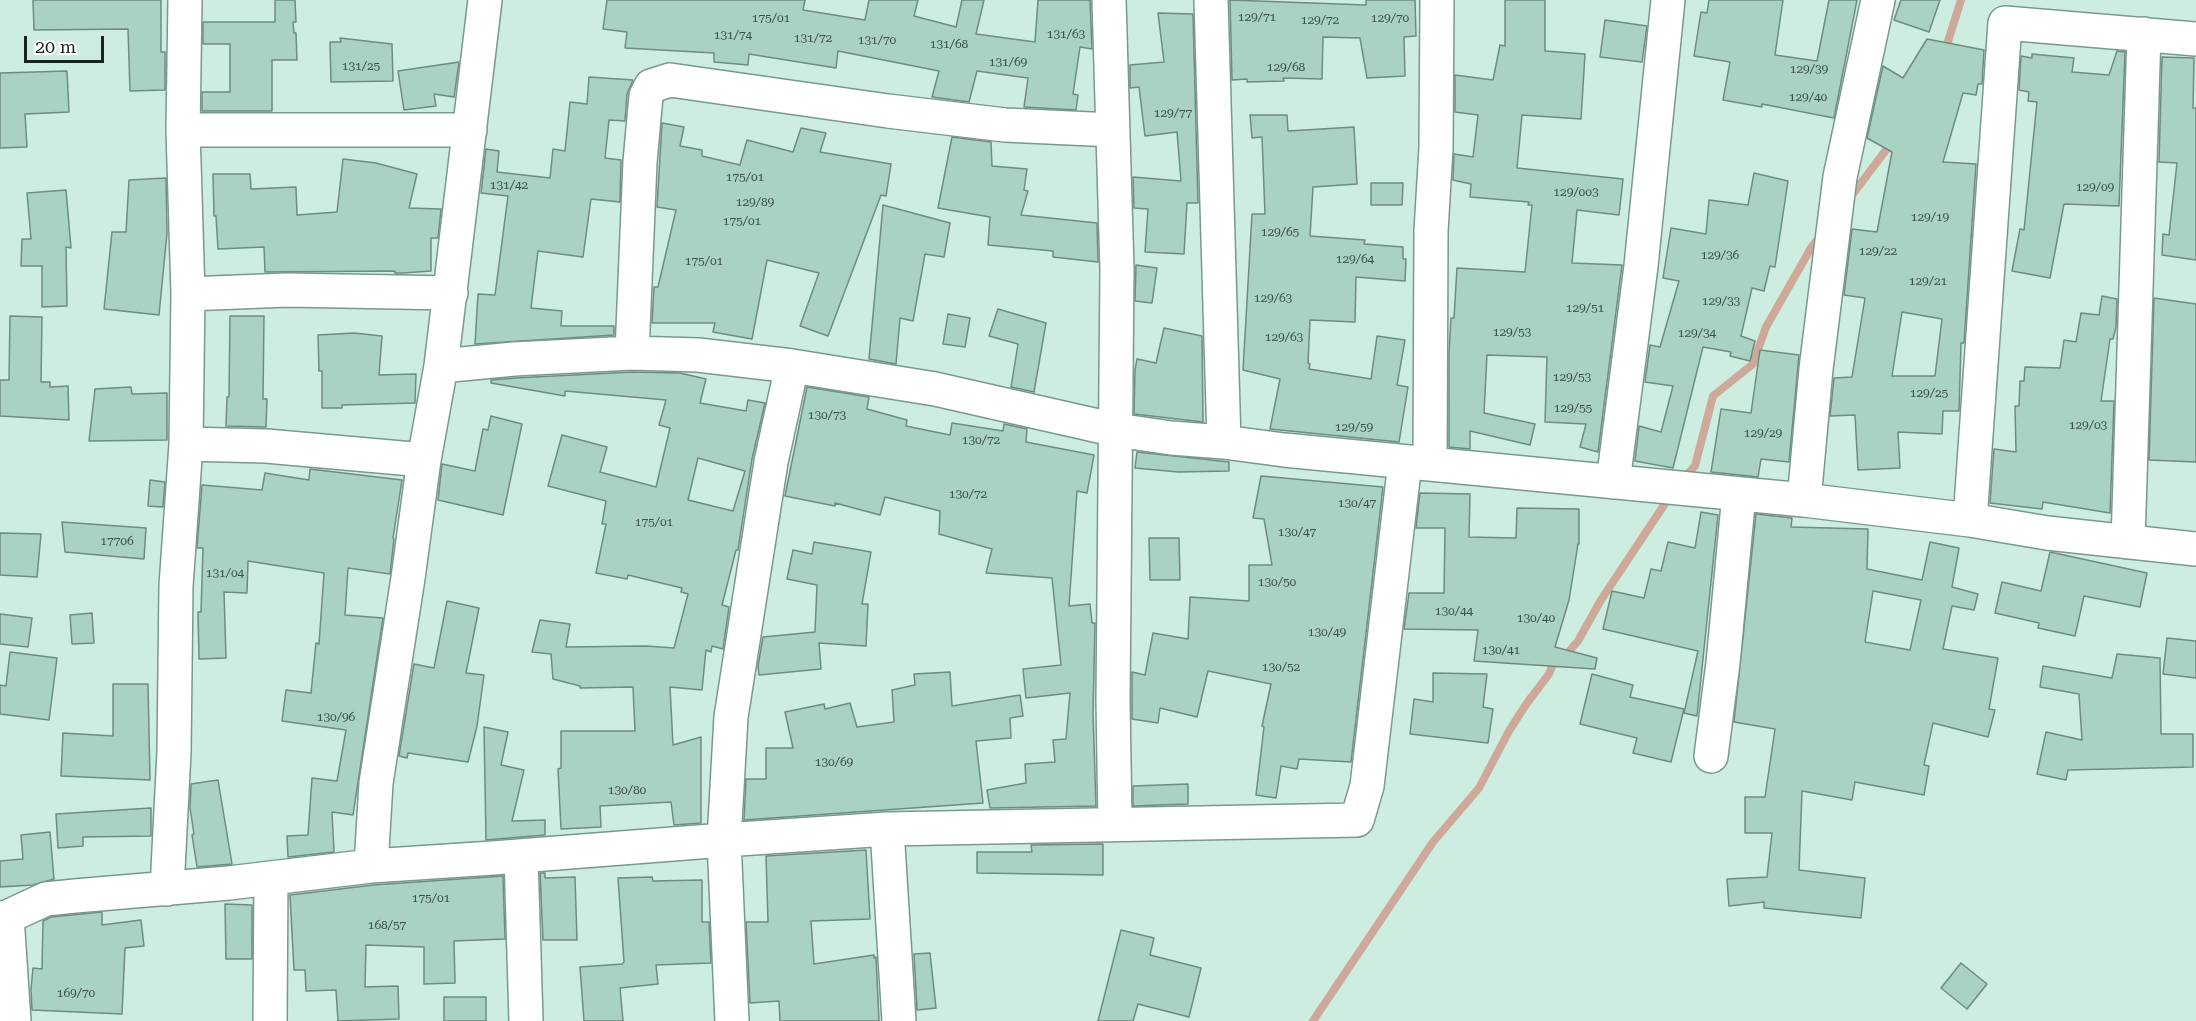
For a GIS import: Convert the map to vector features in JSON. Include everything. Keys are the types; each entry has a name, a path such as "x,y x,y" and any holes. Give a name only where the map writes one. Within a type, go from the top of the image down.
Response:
{"street":[{"path":"167,889 174,752 176,586 186,444 188,294 183,130 185,0"},
{"path":"371,866 376,783 424,460 441,366 485,0"},
{"path":"1109,0 1117,269 1113,700 1115,824"},
{"path":"1211,0 1224,442"},
{"path":"14,1021 3,917 45,899 167,889 371,866 887,830 1357,820 1367,786 1417,463 1436,148 1437,0"},
{"path":"1613,482 1641,266 1668,0"},
{"path":"1804,500 1816,369 1840,177 1878,0"},
{"path":"1970,520 2005,23 2196,39"},
{"path":"2128,542 2144,34"},
{"path":"632,353 640,162 646,96 651,86 670,80 1005,125 1113,130"},
{"path":"183,130 470,130"},
{"path":"188,294 287,290 450,293"},
{"path":"441,366 514,359 632,353 698,355 792,366 935,389 1116,430 1171,438 1804,500 1970,520 2047,533 2196,549"},
{"path":"732,1021 724,840 730,717 771,462 792,366"},
{"path":"186,444 266,446 424,460"},
{"path":"1711,756 1723,663 1739,494"},
{"path":"887,830 899,1021"},
{"path":"521,856 526,1021"},
{"path":"270,1021 271,878"}],"building":[{"path":"33,0 161,0 161,52 165,52 165,90 130,91 128,29 34,30"},
{"path":"275,0 295,0 296,22 293,22 294,33 296,33 297,60 272,60 272,111 202,111 202,92 230,92 230,44 203,44 203,22 275,22"},
{"path":"607,0 805,0 803,10 865,20 869,0 918,0 914,16 956,27 962,0 984,0 976,34 1035,42 1038,0 1090,0 1092,49 1080,47 1073,94 1078,95 1076,110 1024,107 1028,78 977,71 969,102 932,97 939,71 838,51 836,68 749,54 748,65 714,62 714,53 625,48 627,32 603,29"},
{"path":"1230,0 1366,5 1366,0 1415,0 1416,36 1404,37 1405,76 1367,78 1360,38 1323,37 1322,79 1283,78 1284,81 1247,82 1247,79 1232,80"},
{"path":"1505,0 1545,0 1545,51 1585,54 1581,119 1522,115 1517,168 1623,179 1619,215 1577,210 1572,263 1622,265 1598,452 1580,447 1586,424 1545,422 1547,357 1487,355 1484,413 1535,424 1530,445 1470,431 1470,449 1449,447 1449,354 1457,268 1525,272 1532,205 1528,205 1529,202 1470,197 1471,184 1453,180 1454,154 1473,157 1478,115 1455,112 1455,75 1493,80 1500,45 1505,46"},
{"path":"1709,0 1783,0 1775,55 1817,61 1829,0 1857,0 1834,118 1762,104 1762,107 1723,100 1730,62 1694,56 1701,12 1707,13"},
{"path":"1901,0 1940,0 1929,32 1894,20"},
{"path":"1158,13 1193,14 1198,203 1187,203 1184,254 1145,252 1148,209 1134,208 1133,177 1181,181 1177,132 1145,136 1139,87 1130,88 1130,65 1164,62"},
{"path":"1605,20 1647,26 1642,62 1600,57"},
{"path":"340,38 392,44 393,81 331,82 330,42 341,42"},
{"path":"1927,39 1984,50 1982,84 1978,84 1976,95 1963,93 1943,162 1976,164 1964,343 1961,343 1959,411 1943,411 1942,434 1898,432 1900,468 1858,470 1855,415 1830,416 1834,378 1852,377 1865,298 1844,295 1852,229 1877,232 1892,152 1867,138 1883,66 1903,78","holes":["1902,312 1942,319 1935,376 1892,376"]},
{"path":"2117,51 2125,52 2119,206 2064,204 2050,278 2012,271 2020,229 2024,230 2037,102 2028,101 2029,92 2019,90 2021,56 2032,58 2032,54 2074,58 2072,72 2109,75"},
{"path":"2162,57 2194,58 2196,260 2162,255 2163,234 2169,235 2177,163 2159,162"},
{"path":"459,62 454,97 434,94 436,106 404,110 398,71"},
{"path":"67,71 69,112 25,114 27,147 0,148 0,73"},
{"path":"589,77 633,80 627,94 625,121 609,120 605,158 621,160 620,202 591,199 583,257 538,251 531,308 562,311 561,326 614,326 614,335 475,344 478,294 495,295 508,196 481,193 486,149 499,151 497,172 550,178 553,149 565,151 570,102 587,104"},
{"path":"1250,115 1287,115 1288,131 1354,127 1357,184 1313,187 1310,236 1365,240 1364,244 1403,247 1403,259 1406,259 1405,281 1356,277 1355,322 1310,320 1308,363 1310,364 1309,369 1371,379 1377,336 1405,340 1397,385 1408,387 1399,442 1270,429 1280,379 1243,370 1252,214 1265,214 1262,137 1252,138"},
{"path":"662,123 684,127 680,146 702,150 702,156 740,165 747,140 793,152 801,128 826,133 820,152 891,164 886,196 881,195 828,336 800,326 819,273 767,260 752,339 713,332 715,323 652,323 654,287 658,287 676,210 657,207"},
{"path":"952,137 991,142 992,166 1027,169 1024,190 1028,191 1021,215 1097,223 1098,262 1053,257 1053,251 988,245 990,217 938,208"},
{"path":"343,159 376,163 417,174 409,208 441,209 438,238 431,238 431,271 403,273 395,273 395,271 265,272 264,247 218,249 213,174 250,174 251,189 296,187 297,215 337,212"},
{"path":"1754,173 1788,181 1775,267 1770,266 1764,291 1752,288 1741,336 1755,341 1750,361 1730,356 1731,352 1703,347 1673,468 1635,461 1639,426 1661,432 1673,386 1645,382 1650,345 1660,347 1679,281 1663,278 1671,228 1706,234 1709,200 1748,205"},
{"path":"166,178 167,233 159,315 104,309 112,232 126,232 129,180"},
{"path":"1371,183 1403,183 1402,205 1371,205"},
{"path":"66,190 71,248 66,247 67,306 42,307 42,266 21,266 22,239 31,239 27,193"},
{"path":"883,205 950,223 944,257 925,254 913,321 900,318 896,364 869,359"},
{"path":"1136,265 1157,268 1152,303 1135,301"},
{"path":"2102,296 2117,299 2116,327 2113,339 2110,339 2101,401 2114,401 2110,513 2043,502 2042,509 1990,503 1994,449 2016,452 2015,406 2019,406 2020,381 2024,381 2025,367 2060,368 2064,340 2076,342 2081,313 2099,315"},
{"path":"2154,298 2196,304 2196,462 2149,460"},
{"path":"998,309 1046,323 1034,392 1011,387 1018,344 989,336"},
{"path":"948,314 970,318 965,347 943,344"},
{"path":"10,316 42,317 41,382 50,382 50,387 68,386 69,420 0,416 0,380 9,380"},
{"path":"230,316 264,316 263,399 267,399 266,427 226,426 227,397 229,397"},
{"path":"1164,328 1202,336 1203,422 1134,414 1137,359 1156,363"},
{"path":"354,333 382,336 379,375 416,374 415,403 342,405 342,408 322,408 322,371 319,371 318,335"},
{"path":"1760,350 1799,355 1789,462 1761,459 1758,477 1711,472 1721,409 1751,413"},
{"path":"632,372 680,373 706,379 700,403 746,411 748,400 765,403 752,459 738,550 736,550 722,605 729,607 723,649 712,646 711,652 706,650 702,690 670,687 673,745 701,737 701,823 674,825 671,802 600,806 601,827 561,829 558,769 561,768 561,731 635,731 633,687 580,688 580,686 553,679 551,654 532,652 540,620 570,624 566,647 674,648 688,594 681,592 682,588 628,575 627,579 596,573 606,524 602,524 606,501 548,486 562,435 607,447 600,472 656,487 670,428 659,425 666,400 565,391 565,396 491,383 491,380","holes":["698,458 745,471 733,511 688,500"]},
{"path":"131,387 132,394 167,393 167,440 89,441 95,389"},
{"path":"807,387 869,397 867,409 907,420 906,426 950,435 952,423 1003,431 1004,424 1027,429 1026,442 1094,455 1087,493 1077,491 1069,606 1090,604 1092,623 1095,623 1093,714 1096,806 990,808 987,790 1026,783 1025,764 1055,762 1053,740 1066,739 1070,693 1026,698 1023,669 1061,665 1052,578 986,573 992,549 939,534 940,511 885,497 880,515 835,503 835,506 785,496"},
{"path":"491,416 522,424 503,515 438,500 442,464 475,471 483,429 488,430"},
{"path":"1137,452 1229,462 1229,471 1178,472 1135,468"},
{"path":"310,469 402,480 390,574 348,568 345,615 383,618 353,815 332,812 334,852 288,857 287,836 308,835 312,778 337,781 346,730 282,721 286,690 311,693 316,643 319,644 324,573 248,561 247,593 224,592 226,658 199,659 198,612 201,612 203,548 197,548 202,485 262,490 265,473 309,480"},
{"path":"1261,476 1383,487 1351,762 1299,759 1297,769 1281,766 1276,798 1256,795 1264,727 1262,726 1271,684 1208,671 1197,717 1160,708 1158,723 1132,719 1132,672 1145,675 1153,633 1188,639 1190,597 1249,601 1249,565 1272,565 1264,519 1253,518"},
{"path":"150,480 165,482 163,507 148,506"},
{"path":"1420,493 1470,494 1469,537 1516,538 1517,508 1579,509 1579,544 1569,600 1555,647 1597,658 1595,669 1474,661 1478,630 1404,629 1409,593 1444,593 1445,528 1416,528"},
{"path":"1701,512 1718,515 1697,716 1684,713 1698,651 1603,629 1612,591 1644,598 1651,569 1661,571 1668,542 1695,548"},
{"path":"1756,514 1792,518 1791,527 1868,529 1867,569 1922,580 1930,542 1959,548 1952,587 1978,594 1974,610 1952,606 1943,649 1998,658 1989,709 1995,710 1988,737 1933,723 1924,765 1929,766 1924,795 1855,782 1852,800 1802,791 1799,870 1865,878 1861,918 1764,908 1764,902 1729,906 1727,879 1767,877 1772,833 1745,833 1745,797 1765,797 1775,729 1734,722","holes":["1873,591 1921,600 1910,650 1865,642"]},
{"path":"62,522 146,528 144,559 65,552"},
{"path":"0,533 41,534 37,577 0,575"},
{"path":"1149,538 1179,538 1180,580 1150,580"},
{"path":"814,542 871,552 862,604 868,604 866,646 819,643 821,669 759,675 758,666 763,637 815,632 817,585 787,579 793,550 812,554"},
{"path":"2050,552 2147,573 2140,607 2084,596 2075,636 2038,628 2039,623 1995,613 2002,582 2041,591"},
{"path":"447,601 479,608 466,673 484,675 477,726 468,762 408,753 407,758 399,756 414,664 434,668"},
{"path":"92,613 94,643 72,644 70,615"},
{"path":"0,614 32,618 28,647 0,644"},
{"path":"2167,638 2196,641 2196,678 2163,674"},
{"path":"10,652 57,658 49,720 0,714 0,685 6,686"},
{"path":"2117,654 2160,658 2161,734 2193,734 2193,767 2068,770 2066,780 2037,774 2046,732 2082,740 2079,694 2040,687 2043,666 2112,678"},
{"path":"950,672 952,706 1020,695 1023,716 1010,718 1011,738 976,741 983,803 744,820 746,779 766,779 766,748 793,748 785,712 824,704 825,709 850,703 857,727 894,722 892,690 915,685 914,674"},
{"path":"1433,673 1487,674 1483,707 1493,709 1488,743 1410,734 1414,699 1433,702"},
{"path":"1592,674 1633,685 1630,697 1684,709 1671,762 1633,753 1637,738 1580,724"},
{"path":"113,684 148,684 150,780 61,776 63,733 113,736"},
{"path":"484,727 508,732 501,765 524,770 512,821 545,820 545,835 486,840"},
{"path":"218,780 232,864 197,867 190,808 191,784"},
{"path":"1188,784 1188,804 1133,806 1133,786"},
{"path":"151,808 151,836 83,837 83,846 58,848 56,814"},
{"path":"50,832 54,879 33,885 0,887 0,861 23,859 21,835"},
{"path":"1103,844 1103,875 977,873 977,852 1032,852 1031,845"},
{"path":"866,850 870,919 811,921 814,964 874,955 874,958 876,957 879,1021 780,1021 779,1001 750,1003 746,922 768,922 766,856"},
{"path":"540,873 545,873 545,878 575,877 577,940 543,940"},
{"path":"503,876 505,939 454,941 455,983 424,984 424,947 366,945 365,987 398,986 399,1019 338,1021 336,990 306,991 305,970 294,970 290,895 373,885"},
{"path":"652,877 653,881 702,880 702,922 709,922 711,963 656,965 658,984 620,988 623,1021 584,1021 580,967 624,962 618,878"},
{"path":"225,904 252,905 252,959 226,959"},
{"path":"102,912 102,925 141,920 144,946 125,948 122,1014 32,1010 33,968 42,969 43,921 51,917"},
{"path":"1121,930 1154,938 1150,955 1201,968 1189,1017 1138,1004 1133,1021 1098,1021"},
{"path":"930,953 936,1008 917,1010 914,954"},
{"path":"1961,963 1987,984 1967,1009 1941,988"},
{"path":"444,997 486,997 486,1021 444,1021"}],"waterway":[{"path":"1944,54 1961,0"},
{"path":"1849,199 1892,142"},
{"path":"1681,481 1695,466 1713,396 1753,364 1766,327 1811,248 1821,235"},
{"path":"1313,1021 1433,842 1479,788 1509,731 1527,703 1549,674 1553,664 1559,663 1578,641 1601,600 1670,496"}]}
